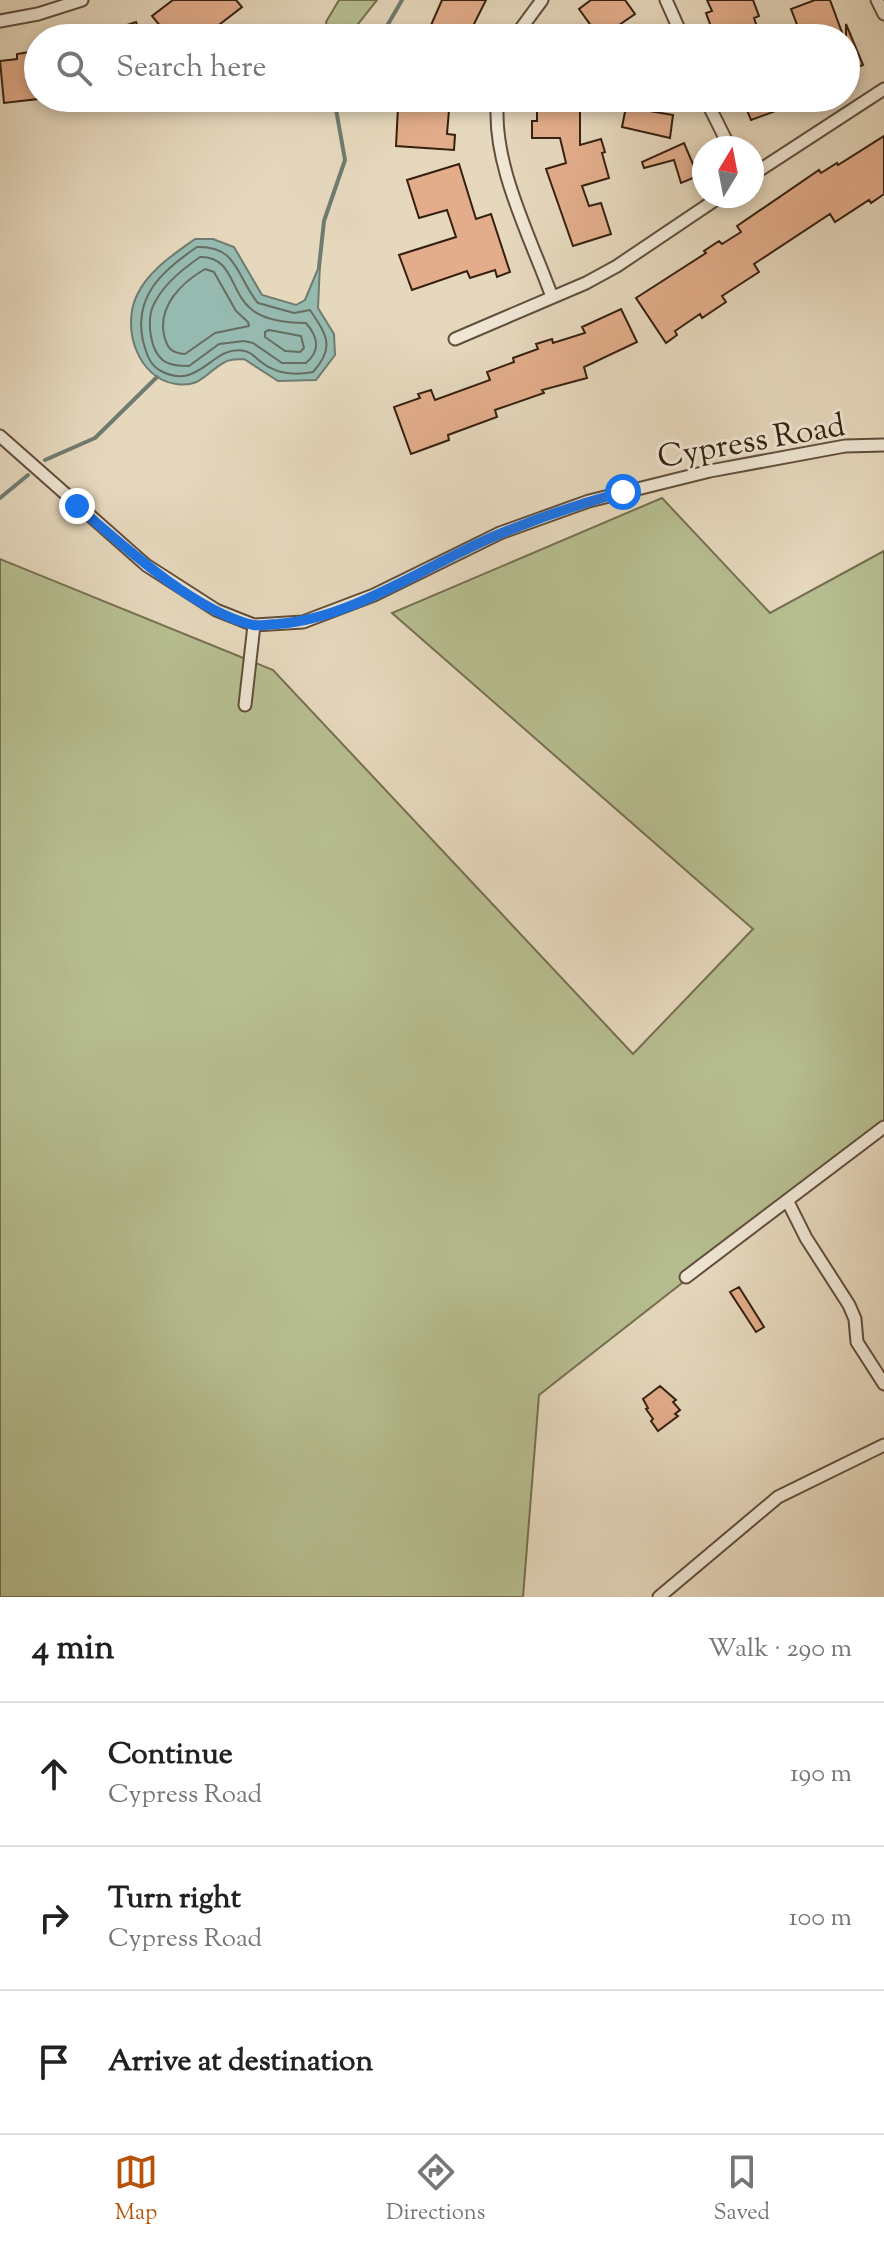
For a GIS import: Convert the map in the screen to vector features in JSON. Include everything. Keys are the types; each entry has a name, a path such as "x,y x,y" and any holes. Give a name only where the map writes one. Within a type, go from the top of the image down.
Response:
{"street":[{"path":"0,21 55,4 82,0"},
{"path":"524,24 542,0"},
{"path":"666,0 677,24"},
{"path":"877,0 884,14"},
{"path":"860,105 884,89"},
{"path":"496,112 500,148 509,181 552,297"},
{"path":"712,112 724,136"},
{"path":"764,167 849,112"},
{"path":"455,339 617,266 703,208"},
{"name":"Cypress Road","path":"0,436 146,565 216,610 254,625 303,622 374,595 500,533 589,501 710,471 845,446 884,445"},
{"path":"245,705 254,625"},
{"path":"686,1277 884,1127"},
{"path":"788,1202 806,1238 849,1305 855,1319 857,1342 884,1384"},
{"path":"659,1597 778,1497 884,1445"}],"green space":[{"path":"339,0 377,0 358,24 326,22"},
{"path":"662,498 770,613 884,551 884,1125 539,1395 523,1597 0,1597 0,559 273,670 633,1054 753,929 392,613"}],"water":[{"path":"195,239 213,239 234,247 262,295 296,305 305,300 320,264 318,308 334,334 335,355 316,380 278,381 244,359 225,362 192,384 176,384 152,373 136,350 132,336 131,322 137,295 155,270"}],"building":[{"path":"173,0 236,0 242,7 220,24 159,24 152,16"},
{"path":"442,0 486,0 474,24 432,24"},
{"path":"591,0 625,0 635,14 620,24 590,24 579,9"},
{"path":"707,0 753,0 759,16 754,18 756,24 710,24 706,13 712,11"},
{"path":"815,0 830,0 839,24 797,24 791,9"},
{"path":"24,53 24,101 4,103 0,61 17,59 17,54"},
{"path":"398,112 449,112 447,134 455,135 454,150 396,146"},
{"path":"537,112 580,112 580,145 601,139 609,178 582,186 589,206 601,203 611,234 573,246 546,169 566,163 560,138 532,138 532,121 537,121"},
{"path":"625,112 673,115 670,138 622,127"},
{"path":"748,112 773,112 751,120"},
{"path":"884,136 884,194 835,222 830,214 754,264 759,272 722,296 726,302 702,318 700,314 675,331 677,335 666,343 636,298 706,253 704,251 719,241 722,244 741,232 737,226 819,170 821,173"},
{"path":"684,143 692,162 692,178 681,183 674,160 644,168 642,162"},
{"path":"459,164 476,219 491,214 510,272 497,277 495,270 470,278 467,271 412,290 399,255 456,237 447,210 419,218 407,180"},
{"path":"621,309 637,342 584,367 587,378 542,390 544,393 495,410 497,417 448,435 449,440 411,454 394,407 420,398 418,394 431,390 435,400 490,380 487,372 538,349 536,344 552,339 553,343 585,333 582,327"},
{"path":"739,1287 764,1327 756,1332 730,1292"},
{"path":"660,1386 676,1400 673,1402 680,1410 675,1414 678,1416 658,1431 643,1399"}],"waterway":[{"path":"388,24 402,0"},
{"path":"319,267 324,221 345,160 336,112"},
{"path":"45,460 95,438 157,377"},
{"path":"0,498 28,475"}],"route":[{"path":"77,506 146,565 216,610 254,625 303,622 374,595 500,533 623,492"}]}
